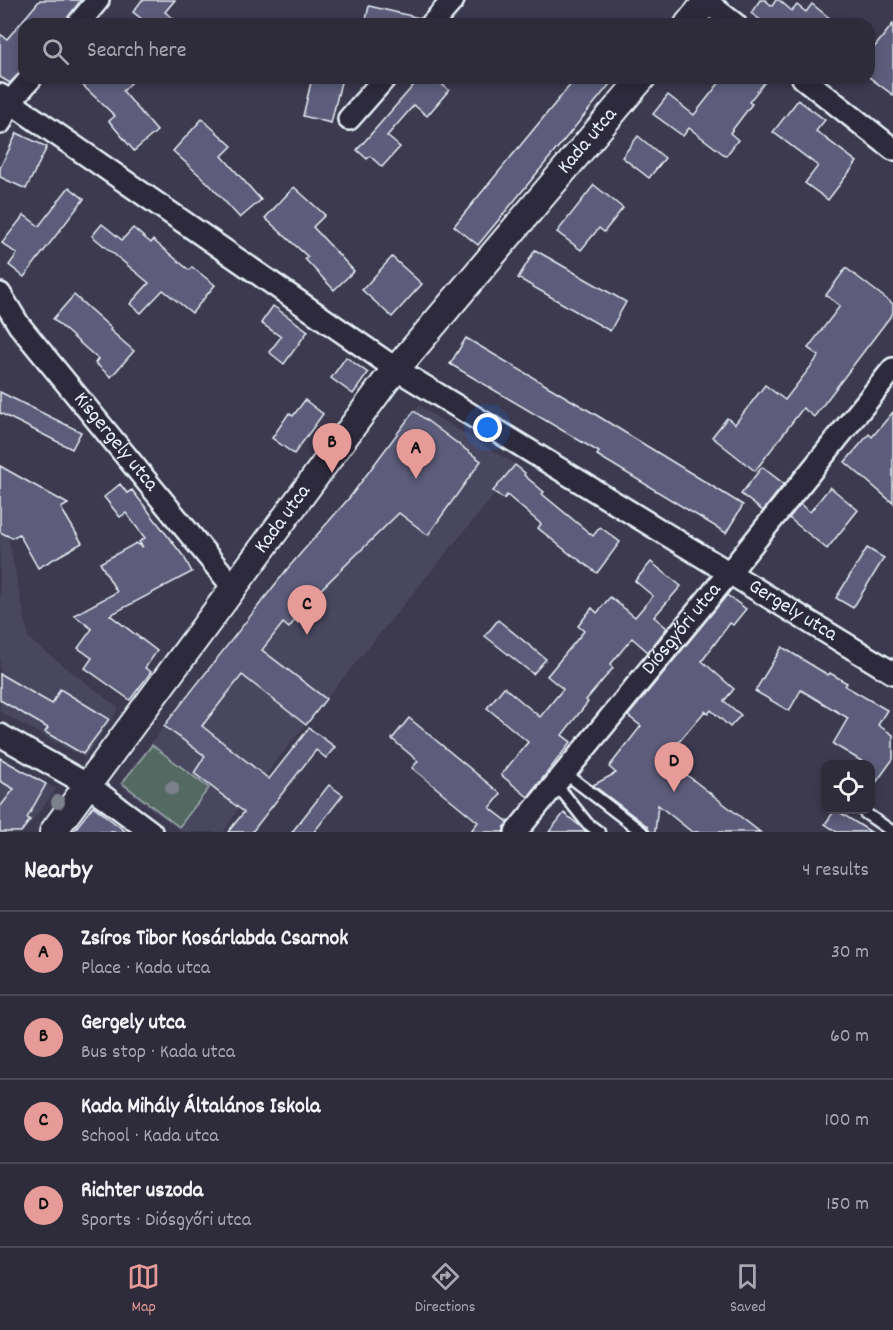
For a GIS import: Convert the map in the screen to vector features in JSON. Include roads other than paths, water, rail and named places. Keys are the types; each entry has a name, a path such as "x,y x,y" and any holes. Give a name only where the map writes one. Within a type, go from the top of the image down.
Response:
{"street":[{"path":"83,18 98,0"},
{"path":"437,18 453,0"},
{"path":"693,18 706,1 727,18"},
{"path":"0,123 5,99 24,84"},
{"path":"350,119 380,84"},
{"name":"Kada utca","path":"53,832 386,381 637,84"},
{"path":"811,84 893,149"},
{"name":"Gergely utca","path":"5,99 396,369 893,673"},
{"name":"Kisgergely utca","path":"0,294 19,325 233,587"},
{"name":"Diósgyőri utca","path":"516,832 893,369"},
{"path":"0,735 88,785 151,832"}],"lane":[{"path":"560,779 564,794 587,823 599,832"},
{"path":"560,779 642,832"},
{"path":"866,814 893,832"}],"place":[{"name":"Gergely utca","path":"332,473"},
{"name":"Zsíros Tibor Kosárlabda Csarnok","path":"416,479"},
{"name":"Kada Mihály Általános Iskola","path":"307,635"},
{"name":"Richter uszoda","path":"674,792"}]}
